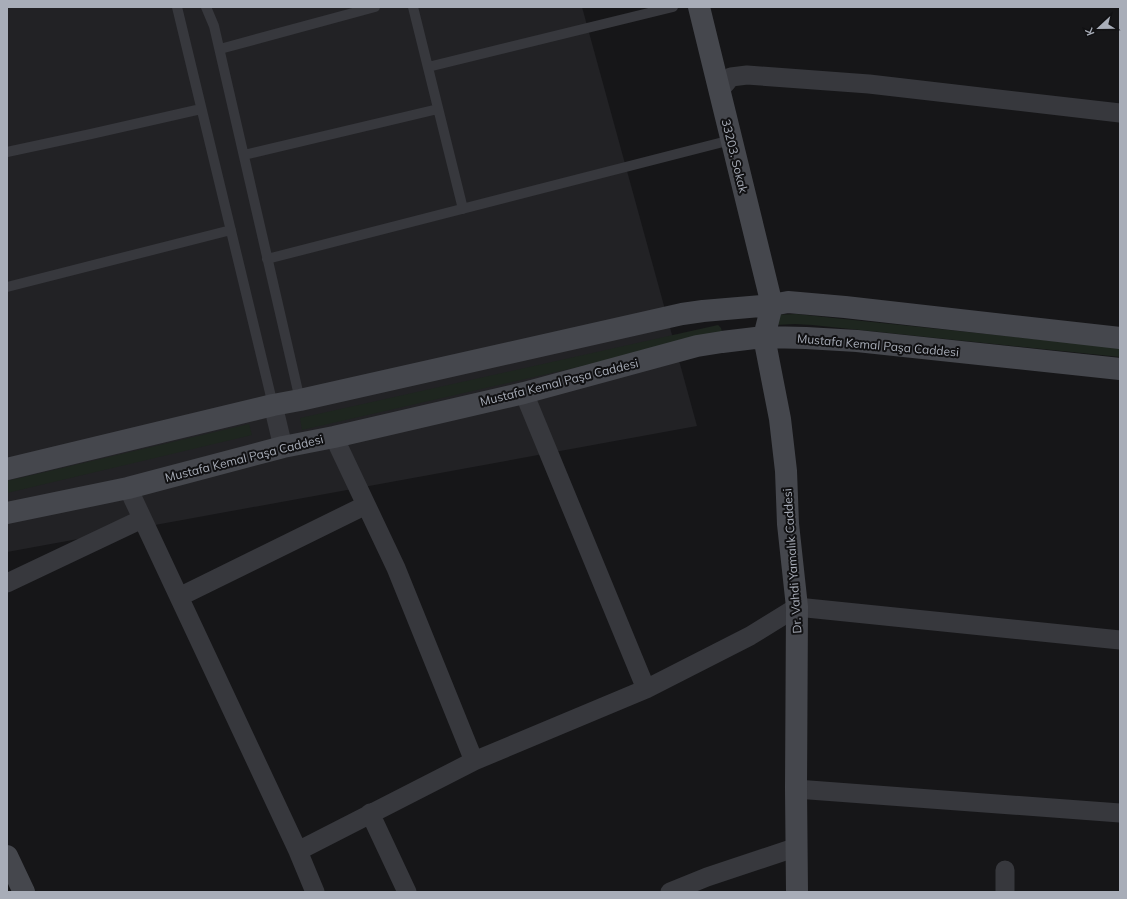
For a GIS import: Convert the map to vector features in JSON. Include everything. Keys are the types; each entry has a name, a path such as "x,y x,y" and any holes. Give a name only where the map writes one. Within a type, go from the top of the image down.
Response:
{"main road":[{"name":"33203. Sokak","path":"699,7 772,305"},
{"path":"7,469 273,405 703,310 772,305 788,302 845,306 1120,338"},
{"name":"Dr. Vahdi Yamalık Caddesi","path":"772,305 764,337 780,419 786,471 788,524 797,606 797,892"},
{"name":"Mustafa Kemal Paşa Caddesi","path":"7,513 128,488 283,447 334,437 524,393 697,346 722,342 764,337 857,341 1120,369"},
{"path":"7,856 24,892"}],"street":[{"path":"719,91 732,78 747,75 870,84 1120,113"},
{"path":"524,393 646,689"},
{"path":"273,405 283,447"},
{"path":"334,437 396,568 474,761"},
{"path":"128,488 298,851 315,892"},
{"path":"179,598 366,505"},
{"path":"7,583 142,519"},
{"path":"298,851 474,761 646,689 750,636 797,606 1120,640"},
{"path":"796,789 1120,813"},
{"path":"370,813 407,892"},
{"path":"670,892 707,877 797,847"},
{"path":"1005,870 1005,892"}],"lane":[{"path":"177,7 273,405"},
{"path":"206,7 214,26 220,49 300,400"},
{"path":"220,49 376,7"},
{"path":"413,7 463,209"},
{"path":"428,67 673,7"},
{"path":"7,152 201,109"},
{"path":"244,155 438,109"},
{"path":"267,259 731,140"},
{"path":"7,287 231,230"}],"shaded area":[{"path":"7,7 582,7 697,426 7,552"},
{"path":"796,314 1120,348 1120,357 812,325 775,325 773,315"},
{"path":"718,325 722,332 718,335 302,430 300,418"},
{"path":"249,424 252,435 7,493 7,481"}]}
